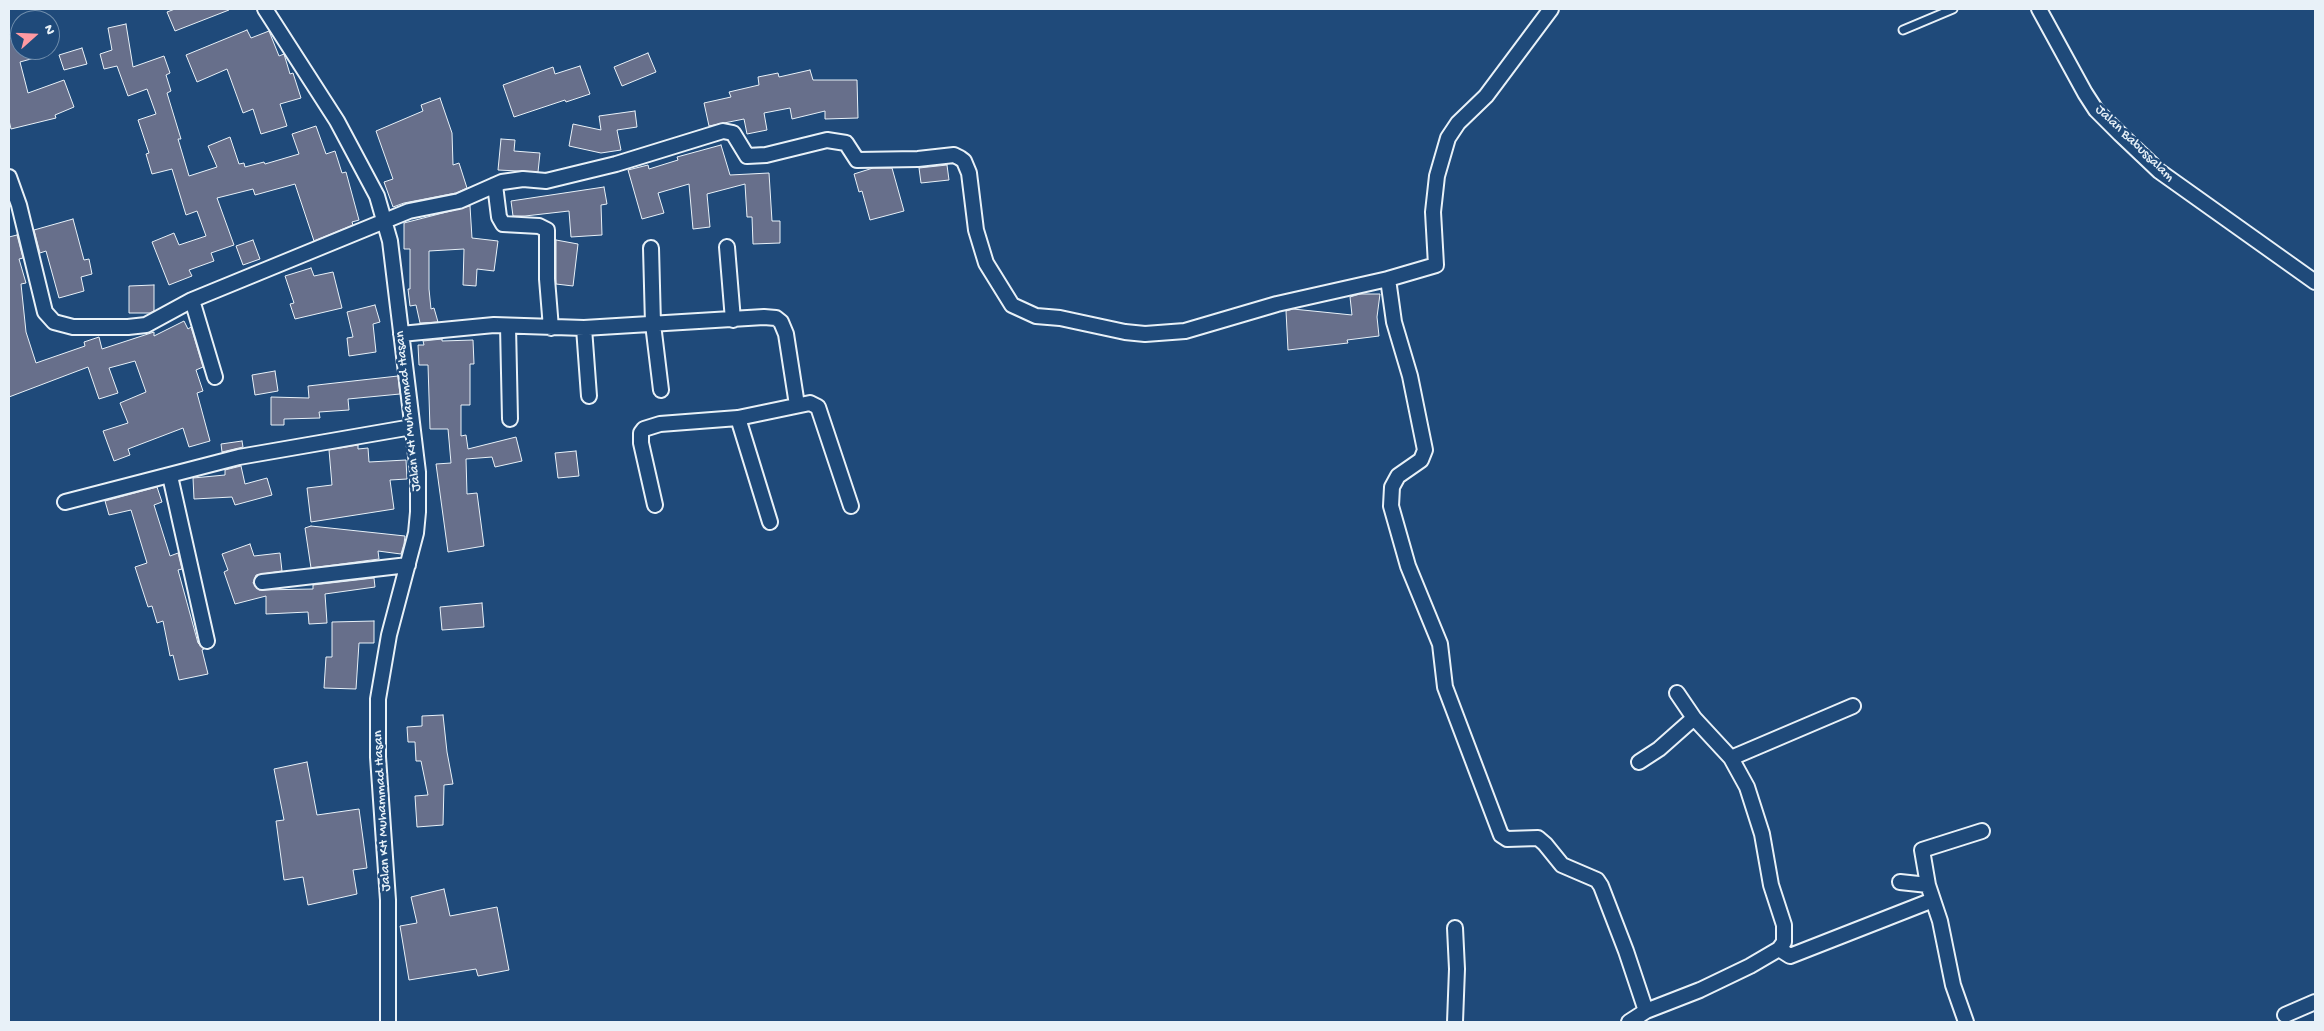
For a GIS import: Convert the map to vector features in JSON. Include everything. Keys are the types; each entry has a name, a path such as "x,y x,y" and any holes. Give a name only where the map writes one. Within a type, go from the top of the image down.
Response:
{"street":[{"name":"Jalan KH Muhammad Hasan","path":"265,9 337,121 377,196 390,241 418,472 418,512 416,533 389,635 378,699 378,757 388,900 388,1022"},
{"path":"9,178 19,204 45,312 54,322 73,327 146,325 192,300 409,211 459,201 495,184 523,179 546,181 616,164 723,131 732,133 747,156 766,155 827,140 846,143 857,160 918,160 954,155 964,161 967,166 976,230 986,263 1012,305 1036,316 1060,318 1125,332 1145,334 1185,331 1268,307 1388,279 1436,265 1433,212 1437,176 1448,138 1458,123 1486,96 1551,9"},
{"name":"Jalan Babussalam","path":"2038,9 2096,110 2120,134 2174,183 2315,282"},
{"path":"495,184 499,217 503,224 539,226 547,230 547,280 551,328"},
{"path":"727,247 733,320"},
{"path":"651,248 653,324 660,390"},
{"path":"1388,279 1394,322 1410,376 1425,450 1421,460 1398,476 1392,487 1391,506 1408,566 1440,644 1443,678 1453,709 1503,838 1538,838 1562,865 1590,876 1601,886 1646,1012"},
{"path":"192,300 215,377"},
{"path":"401,334 449,328 508,326 584,328 764,317 776,318 781,322 786,334 792,362 797,405"},
{"path":"508,326 510,418"},
{"path":"584,328 590,396"},
{"path":"655,505 641,443 641,433 644,429 660,424 738,418 810,403 818,407 851,506"},
{"path":"738,418 770,522"},
{"path":"65,502 239,457 412,427"},
{"path":"170,476 207,641"},
{"path":"262,582 408,565"},
{"path":"1629,1022 1646,1012 1700,990 1779,949 1784,942 1784,925 1771,885 1762,834 1747,787 1731,758 1694,718 1676,693"},
{"path":"1731,758 1853,706"},
{"path":"1639,762 1659,748 1694,718"},
{"path":"1966,1022 1953,985 1940,921 1928,885 1922,850 1982,831"},
{"path":"1900,882 1928,885"},
{"path":"1779,949 1790,956 1933,900"},
{"path":"1455,928 1457,969 1455,1022"},
{"path":"2285,1015 2315,1002"}],"lane":[{"path":"1903,30 1953,9"}],"building":[{"path":"175,9 229,10 175,31 167,12"},
{"path":"126,24 133,67 164,56 170,73 166,75 171,91 167,93 181,139 178,139 189,176 217,167 208,146 230,137 239,164 244,163 245,167 264,162 265,164 299,154 292,134 316,126 326,154 335,151 342,173 346,172 359,220 352,222 353,225 314,241 295,184 255,195 253,189 217,198 234,245 211,253 214,261 189,270 192,276 169,285 152,242 174,233 179,245 206,236 197,211 186,215 172,169 152,174 146,154 149,153 138,120 156,114 147,89 128,96 117,66 104,69 100,54 112,50 108,28"},
{"path":"247,30 251,38 269,31 279,56 284,54 290,74 293,73 301,98 280,104 287,126 261,134 253,109 243,113 227,69 197,82 186,55"},
{"path":"10,38 10,60 27,60 20,62 28,93 64,80 74,107 55,115 56,118 11,129 9,120"},
{"path":"82,48 87,64 64,70 60,55"},
{"path":"648,53 656,72 622,86 614,67"},
{"path":"580,66 590,94 514,117 503,85 553,67 555,74"},
{"path":"810,70 813,80 857,80 858,118 825,119 825,111 792,119 790,108 764,113 767,130 747,134 744,119 709,126 704,103 731,97 729,92 759,85 758,77 778,73 779,77"},
{"path":"440,98 452,133 453,165 459,163 467,188 456,193 404,203 393,207 384,182 393,179 376,131 423,111 421,105"},
{"path":"635,111 637,127 617,130 621,150 601,153 569,146 573,124 601,130 599,116"},
{"path":"501,139 515,140 514,151 540,153 538,172 498,170"},
{"path":"721,145 730,175 769,173 772,221 780,221 780,243 753,244 752,217 747,217 745,184 707,194 710,227 693,229 689,184 658,193 664,213 642,219 628,170 648,165 649,169 678,160 677,157"},
{"path":"947,165 949,180 921,183 919,168"},
{"path":"873,168 892,168 904,211 870,220 862,191 859,192 854,174"},
{"path":"604,187 607,204 601,205 602,235 571,237 569,211 513,216 511,201"},
{"path":"470,206 472,238 498,241 494,271 477,269 476,286 463,285 464,249 429,251 431,309 434,308 438,322 420,323 416,305 410,306 408,289 410,289 410,249 404,249 404,223"},
{"path":"73,219 84,260 89,259 92,274 81,277 84,291 59,298 46,251 40,253 34,230"},
{"path":"17,235 23,258 19,259 26,283 21,284 26,332 36,363 85,346 84,342 99,337 102,349 154,332 154,336 184,321 188,329 191,327 203,367 196,370 203,391 197,393 210,441 189,447 183,428 128,449 130,455 114,461 103,431 128,423 120,403 146,392 135,361 109,368 118,393 99,399 88,367 9,397 9,237"},
{"path":"253,240 260,259 243,265 236,246"},
{"path":"556,240 578,244 573,286 556,284"},
{"path":"311,268 314,276 333,272 342,308 295,319 290,304 294,303 285,276"},
{"path":"154,285 154,311 150,313 129,313 129,286"},
{"path":"1360,294 1380,294 1377,317 1379,336 1347,340 1348,343 1288,350 1286,311 1293,309 1352,315 1350,297"},
{"path":"375,305 380,322 373,324 376,352 349,356 347,338 353,337 347,312"},
{"path":"442,339 442,341 473,340 474,364 470,364 470,405 461,405 461,436 466,435 468,449 516,437 522,461 495,467 492,457 466,459 467,494 477,493 484,546 448,552 436,464 451,463 448,429 430,429 428,365 419,365 418,345 424,345 423,341"},
{"path":"275,371 278,391 255,395 252,375"},
{"path":"398,376 400,394 348,399 349,410 319,412 320,418 284,419 284,425 271,425 271,397 309,398 308,386"},
{"path":"242,441 243,447 222,452 221,444"},
{"path":"358,445 358,449 368,448 369,462 406,460 407,479 390,480 394,509 311,522 307,488 332,485 329,450"},
{"path":"576,451 579,476 558,478 555,453"},
{"path":"241,466 245,484 267,478 272,495 235,505 232,497 194,499 193,478 225,475 225,470"},
{"path":"157,487 162,502 154,505 170,556 178,553 182,569 178,570 198,643 204,649 202,650 208,674 179,680 173,655 170,656 163,621 157,623 152,606 148,607 135,567 147,563 131,510 109,515 105,501"},
{"path":"311,526 405,536 404,544 401,554 378,551 379,559 311,568 305,528"},
{"path":"250,544 254,556 280,553 282,571 256,575 253,583 259,590 313,589 313,585 374,578 375,587 325,594 327,623 309,624 308,612 266,614 266,596 235,604 224,572 228,570 222,554"},
{"path":"482,603 484,627 442,630 440,607"},
{"path":"374,621 374,643 359,643 356,689 324,688 326,657 332,657 332,622"},
{"path":"443,715 453,784 444,785 443,825 417,827 415,796 428,795 421,761 416,761 415,742 408,742 407,727 422,726 422,716"},
{"path":"307,762 317,815 359,809 367,868 353,870 357,894 308,905 303,877 284,880 276,821 284,820 274,769"},
{"path":"444,889 450,916 497,907 509,970 478,976 476,969 409,980 400,926 417,923 411,897"}]}
